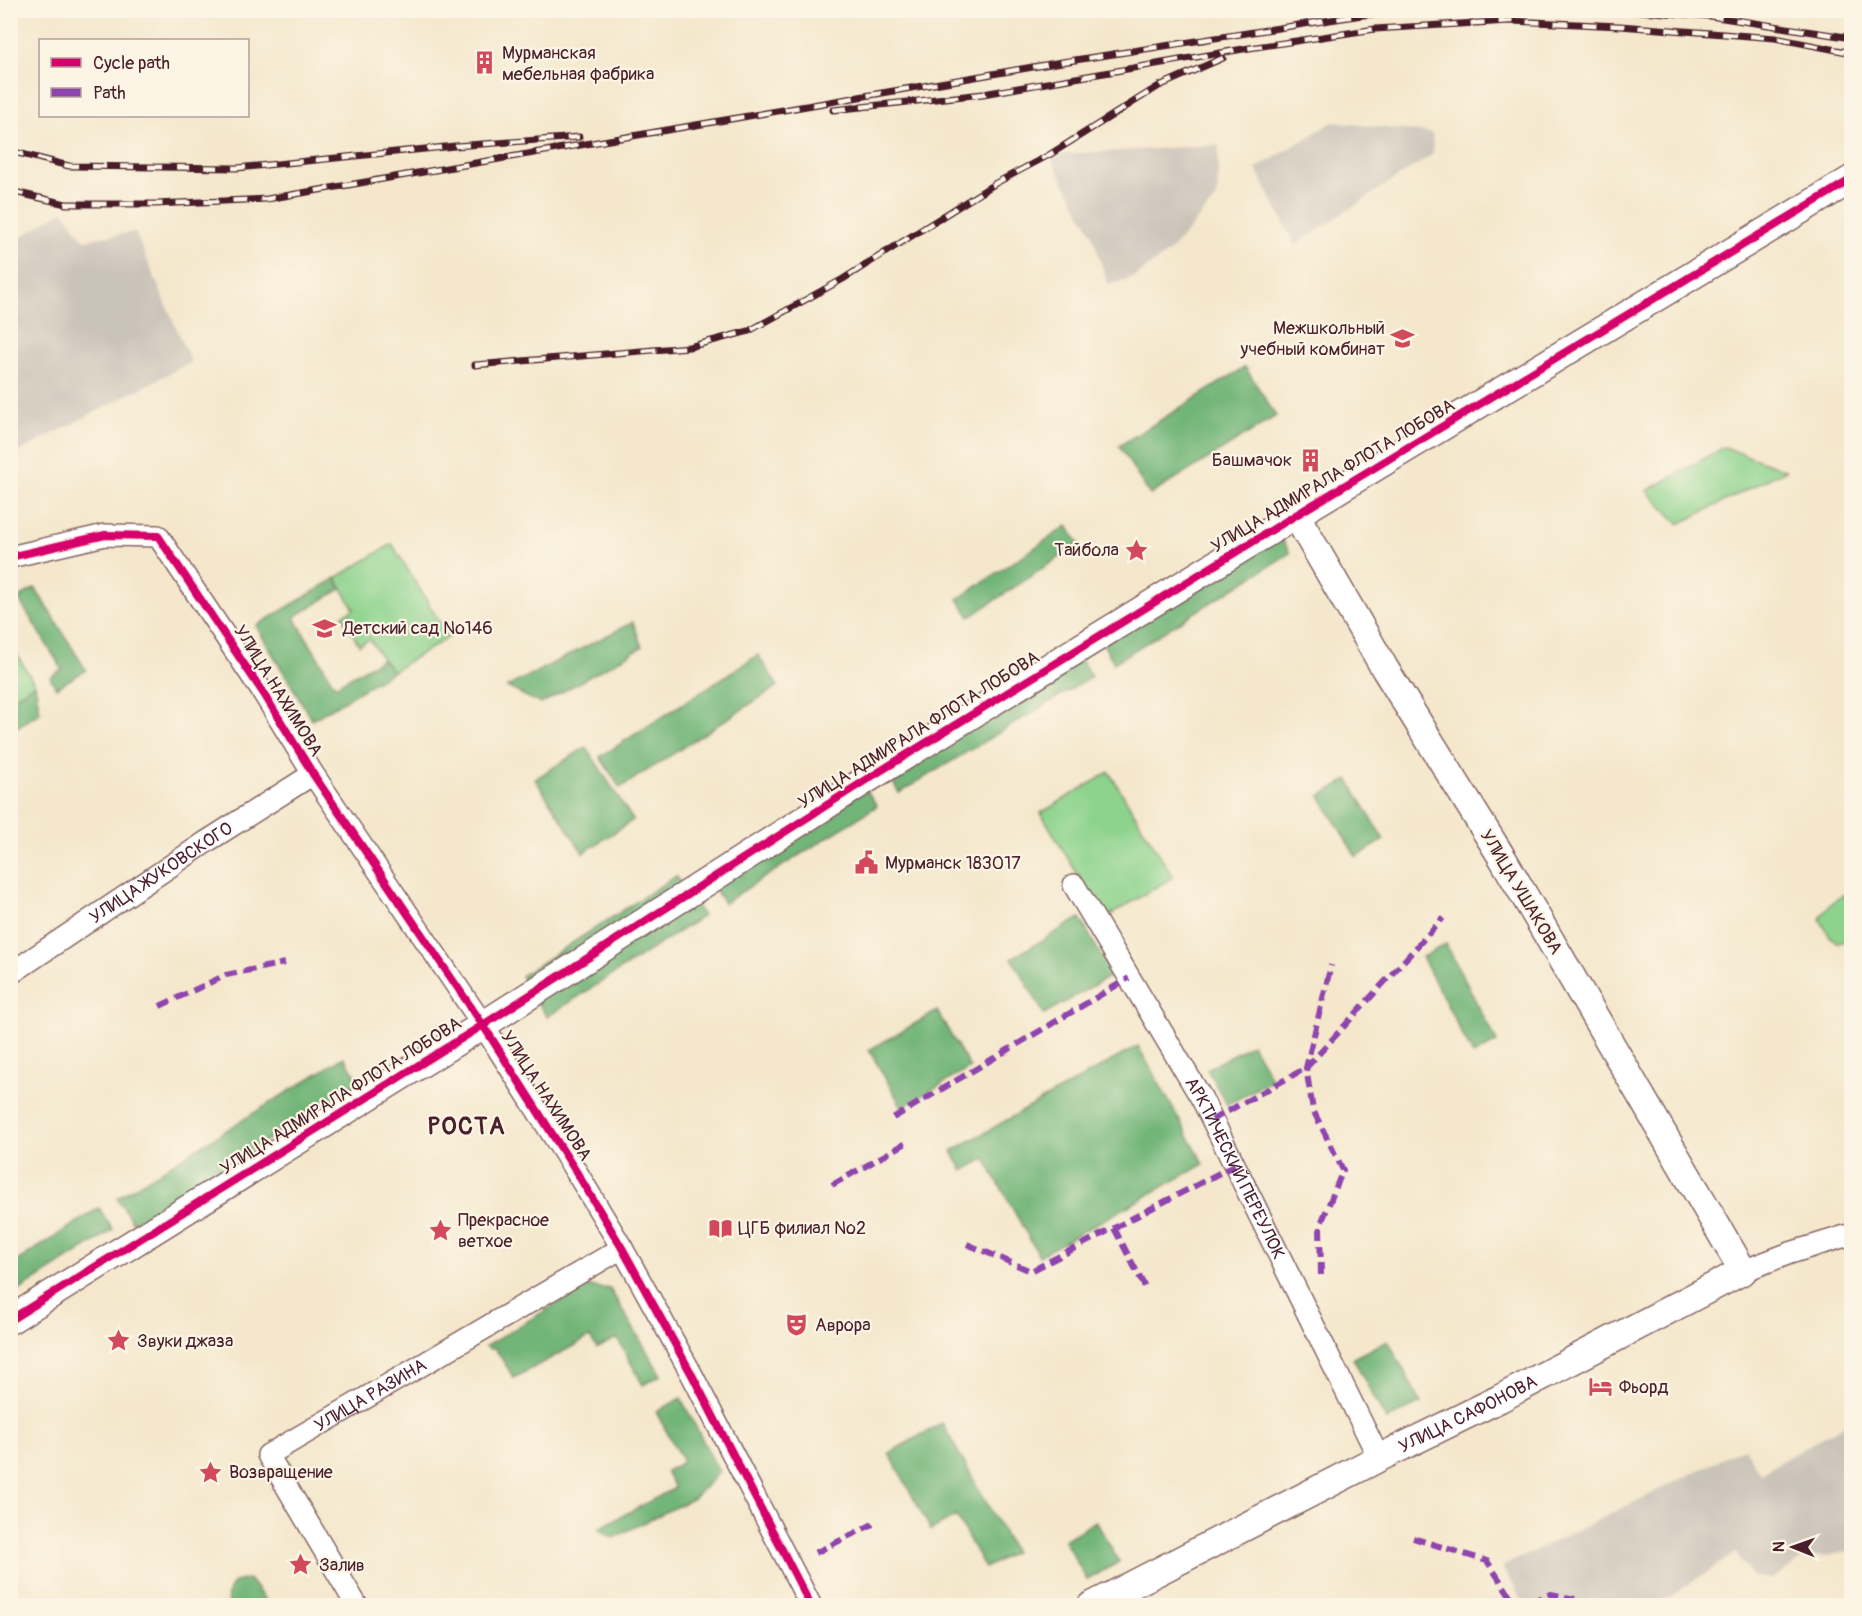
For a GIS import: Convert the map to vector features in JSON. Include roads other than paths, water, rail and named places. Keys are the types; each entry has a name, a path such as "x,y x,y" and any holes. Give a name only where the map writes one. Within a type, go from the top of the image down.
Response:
{"street":[{"name":"УЛИЦА АДМИРАЛА ФЛОТА ЛОБОВА","path":"10,1320 483,1025 869,778 1296,515 1851,179"},
{"name":"УЛИЦА УШАКОВА","path":"1296,515 1385,669 1503,859 1743,1271"},
{"name":"УЛИЦА НАХИМОВА","path":"10,557 105,535 158,536 264,694 314,774 483,1025 577,1173 622,1248 726,1438 811,1605"},
{"name":"УЛИЦА ЖУКОВСКОГО","path":"10,974 206,842 314,774"},
{"name":"АРКТИЧЕСКИЙ ПЕРЕУЛОК","path":"1074,885 1202,1099 1378,1458"},
{"name":"УЛИЦА САФОНОВА","path":"1091,1605 1378,1458 1499,1399 1743,1271 1851,1234"},
{"name":"УЛИЦА РАЗИНА","path":"357,1605 268,1455 622,1248"}],"railway":[{"path":"10,191 66,204 155,204 267,199 1056,63 1362,15 1428,10"},
{"path":"1624,10 1710,16 1852,38"},
{"path":"833,110 983,94 1243,49 1375,29 1510,21 1620,26 1775,38 1852,53"},
{"path":"475,365 689,347 749,331 843,279 996,183 1049,155 1159,86 1223,58"},
{"path":"10,151 69,166 237,168 455,146 579,137"}],"place":[{"name":"Мурманская мебельная фабрика","path":"484,63"},
{"name":"Межшкольный учебный комбинат","path":"1403,338"},
{"name":"Башмачок","path":"1310,460"},
{"name":"Тайбола","path":"1137,550"},
{"name":"Детский сад №146","path":"325,628"},
{"name":"Мурманск 183017","path":"867,863"},
{"name":"ЦГБ филиал №2","path":"720,1228"},
{"name":"Прекрасное ветхое","path":"440,1230"},
{"name":"Аврора","path":"797,1325"},
{"name":"Звуки джаза","path":"119,1341"},
{"name":"Фьорд","path":"1601,1387"},
{"name":"Возвращение","path":"211,1472"},
{"name":"Залив","path":"301,1565"}],"district":[{"name":"РОСТА","path":"467,1126"}]}
